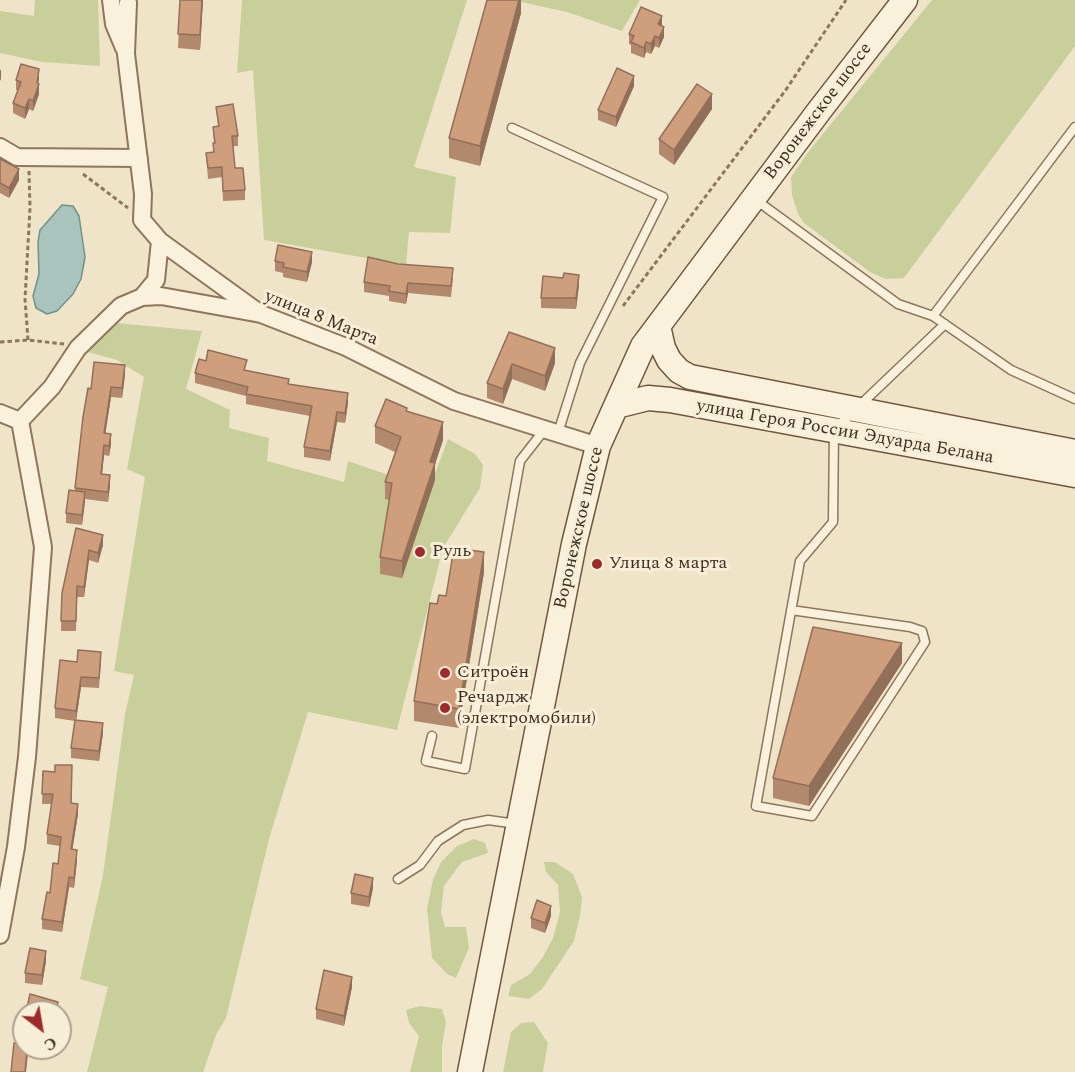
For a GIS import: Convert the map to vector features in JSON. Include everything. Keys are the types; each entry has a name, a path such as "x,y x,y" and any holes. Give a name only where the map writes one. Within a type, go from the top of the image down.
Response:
{"main road":[{"name":"Воронежское шоссе","path":"470,1072 574,544 598,446 643,346 905,0"},
{"name":"улица Героя России Эдуарда Белана","path":"658,326 663,348 669,360 679,371 690,377 1075,452"},
{"name":"улица Героя России Эдуарда Белана","path":"616,406 648,398 670,400 1075,476"}],"street":[{"path":"122,1 114,24 126,54 139,158 142,220 160,241 261,314"},
{"path":"0,147 17,157 139,158"},
{"path":"20,421 52,387 78,348 121,306 142,297 156,280 160,241"},
{"name":"улица 8 Марта","path":"142,297 161,296 261,314 346,347 454,401 598,446"},
{"path":"0,413 20,421"},
{"path":"0,935 16,847 27,757 42,547 20,421"}],"lane":[{"path":"933,316 1075,127"},
{"path":"432,736 426,761 465,769 520,461 552,431 580,363 663,197 512,129"},
{"path":"754,198 898,304 933,316 1011,370 1075,399"},
{"path":"791,610 910,627 922,631 925,642 812,816 756,806 791,610 800,561 833,522 834,430 945,324"},
{"path":"398,879 420,865 438,841 463,825 488,820 519,824"}],"path":[{"path":"622,307 785,91 846,0"},
{"path":"28,157 30,208 25,299 28,340"},
{"path":"59,157 103,187 142,220"},
{"path":"0,342 28,340 61,343 78,348"}],"green space":[{"path":"35,0 98,0 100,66 42,62 0,53 0,11 34,16"},
{"path":"242,0 467,0 414,167 456,177 450,233 409,232 406,265 264,240 253,70 237,73"},
{"path":"512,0 640,0 622,31 567,12"},
{"path":"932,0 1075,0 1075,46 904,278 886,279 870,272 804,223 798,214 792,195 791,177 809,151"},
{"path":"116,323 202,331 186,389 230,410 229,428 269,438 267,461 344,482 348,461 429,489 448,439 475,454 483,465 480,488 443,548 397,730 308,712 269,839 226,1018 216,1035 203,1072 87,1072 108,987 80,979 103,875 125,714 134,675 114,671 145,477 127,469 144,377 117,360 88,352"},
{"path":"474,839 485,843 488,853 462,862 444,886 441,912 445,927 466,927 469,948 456,978 447,974 432,958 427,908 433,880 441,862 457,846"},
{"path":"544,862 555,862 573,874 582,897 574,941 542,989 529,999 508,996 511,985 530,974 543,957 553,938 560,912 558,885 546,872"},
{"path":"420,1006 442,1009 446,1022 442,1046 442,1072 410,1072 419,1036 409,1023 406,1010"},
{"path":"534,1022 548,1043 543,1072 503,1072 511,1032 521,1023"}],"water":[{"path":"62,205 73,206 79,216 85,257 81,279 73,294 57,311 47,314 36,308 33,296 39,274 38,242 40,230"}],"building":[{"path":"180,0 202,0 200,35 178,34"},
{"path":"487,0 519,0 480,146 449,138"},
{"path":"641,7 662,16 658,24 664,27 659,38 655,36 651,44 646,42 644,48 631,42 634,36 629,34"},
{"path":"21,64 39,69 37,83 39,84 33,101 29,99 25,108 13,103 21,82 16,80"},
{"path":"617,68 634,76 616,117 598,110"},
{"path":"697,84 712,94 674,150 659,139"},
{"path":"233,104 238,136 232,136 235,168 243,168 245,190 223,191 222,167 208,168 206,153 214,152 213,127 219,126 216,107"},
{"path":"0,159 19,169 9,188 0,183"},
{"path":"278,245 312,252 307,272 283,267 284,263 275,261"},
{"path":"368,257 398,264 453,268 451,286 408,283 406,294 389,291 390,286 364,282"},
{"path":"564,273 579,275 576,298 541,298 543,276 563,278"},
{"path":"509,332 555,348 545,376 512,364 503,389 487,383"},
{"path":"208,350 247,360 244,370 289,379 288,384 348,393 345,413 337,412 330,451 304,447 312,406 246,394 248,387 195,373 199,359 206,361"},
{"path":"94,362 125,365 122,388 111,387 104,433 111,434 109,446 104,445 101,474 110,475 108,492 75,488 83,417 88,388 91,389"},
{"path":"386,399 407,408 406,411 443,422 430,462 435,463 402,561 380,557 392,483 385,482 401,437 375,426"},
{"path":"69,490 85,492 82,515 66,513"},
{"path":"76,528 103,535 98,553 89,550 84,587 77,586 76,621 61,621 62,593"},
{"name":"Ситроён","path":"454,548 484,552 459,709 414,701 430,603 437,604 439,595 446,596"},
{"path":"813,627 902,643 809,786 773,778"},
{"path":"78,650 101,652 99,678 81,677 76,711 55,708 60,660 77,662"},
{"path":"75,720 103,723 99,751 71,748"},
{"path":"55,765 72,765 71,803 78,804 71,849 77,850 74,878 69,877 62,922 42,919 47,892 50,893 53,863 58,864 61,837 47,834 53,794 42,794 43,771 55,772"},
{"path":"355,874 373,878 369,897 351,893"},
{"path":"537,900 551,906 545,923 531,918"},
{"path":"30,948 46,951 42,975 25,973"},
{"path":"324,970 352,977 344,1016 316,1009"},
{"path":"30,994 51,1000 29,1000"},
{"path":"12,1060 26,1060 25,1072 11,1072"}],"place":[{"name":"Руль","path":"420,552"},
{"name":"Улица 8 марта","path":"597,564"},
{"name":"Ситроён","path":"445,673"},
{"name":"Речардж (электромобили)","path":"445,708"}]}
